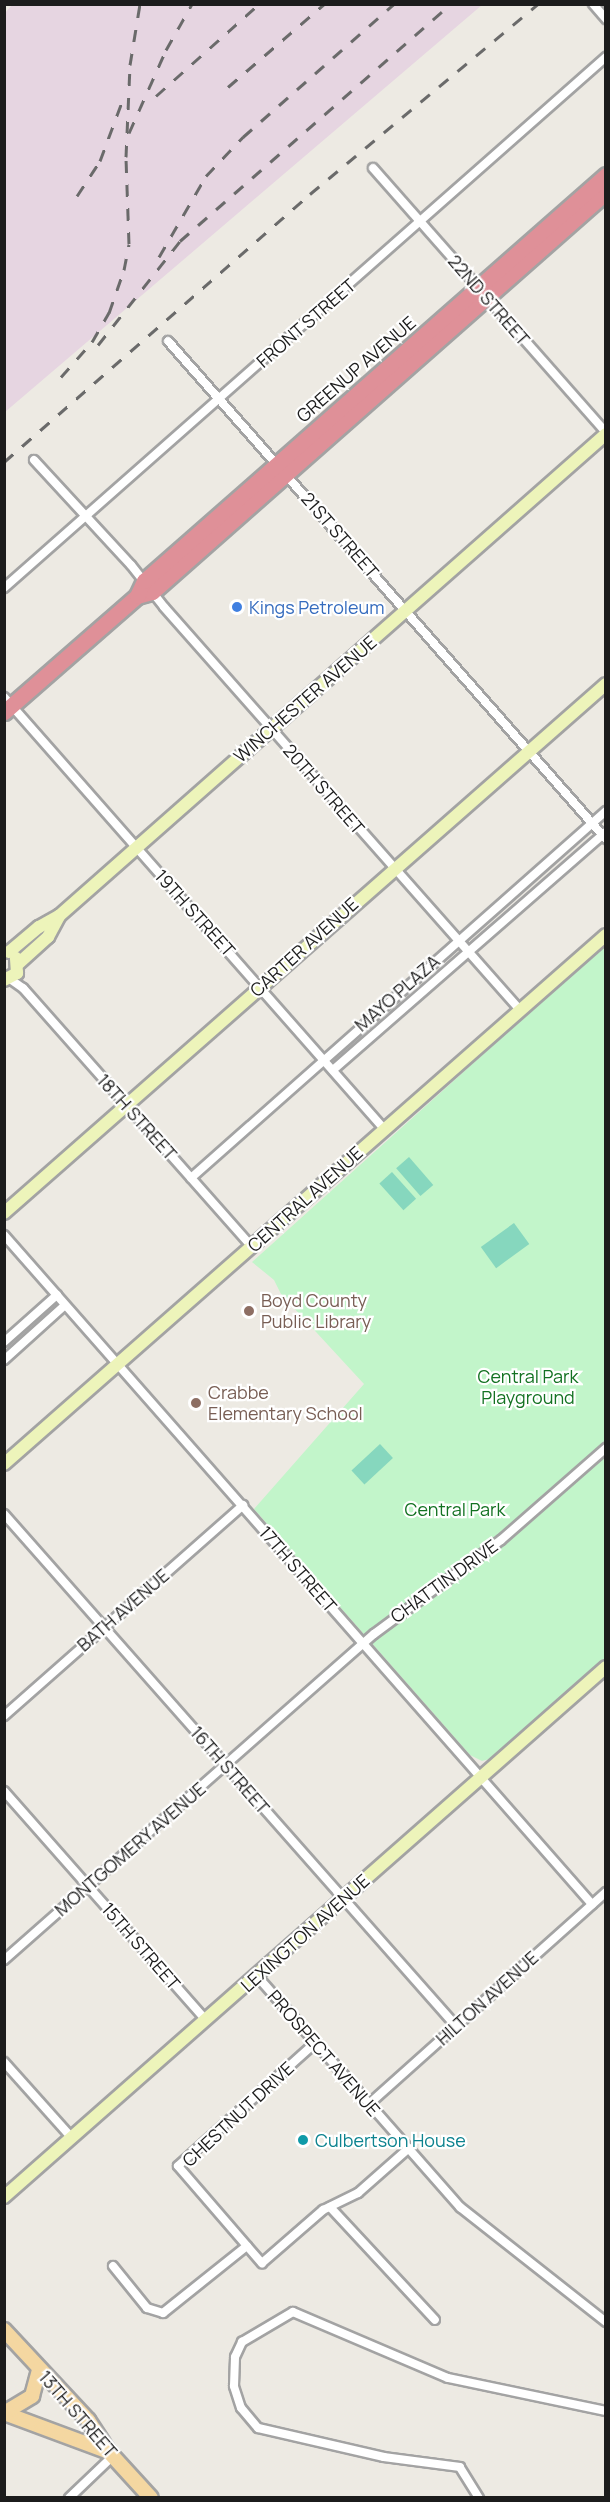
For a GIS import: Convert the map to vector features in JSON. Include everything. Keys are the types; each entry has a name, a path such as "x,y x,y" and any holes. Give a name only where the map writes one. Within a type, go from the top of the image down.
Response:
{"highway":[{"name":"GREENUP AVENUE","path":"7,705 144,590 282,469 482,292 606,175"},
{"name":"GREENUP AVENUE","path":"482,292 606,192"}],"main road":[{"name":"13TH STREET","path":"4,2330 88,2420 111,2454 151,2498"},
{"path":"4,2413 32,2396 39,2369"},
{"path":"4,2413 111,2454"}],"street":[{"path":"593,4 606,19"},
{"name":"FRONT STREET","path":"4,588 606,57"},
{"name":"22ND STREET","path":"373,168 606,433"},
{"name":"21ST STREET","path":"168,340 604,835"},
{"name":"WINCHESTER AVENUE","path":"7,952 39,927 59,916 606,433"},
{"name":"20TH STREET","path":"34,460 86,516 144,590 271,729 520,1010"},
{"name":"CARTER AVENUE","path":"4,1213 393,868 606,684"},
{"name":"19TH STREET","path":"7,705 260,986 384,1129"},
{"name":"MAYO PLAZA","path":"191,1178 606,811"},
{"name":"MAYO PLAZA","path":"333,1070 604,835"},
{"name":"WINCHESTER AVENUE","path":"13,974 48,937 59,916"},
{"name":"CENTRAL AVENUE","path":"4,1464 606,934"},
{"path":"7,952 13,974"},
{"name":"18TH STREET","path":"13,974 252,1247"},
{"name":"17TH STREET","path":"4,1235 592,1904"},
{"path":"4,1342 57,1295"},
{"path":"4,1360 65,1305"},
{"name":"CHATTIN DRIVE","path":"363,1643 501,1540 606,1448"},
{"name":"BATH AVENUE","path":"4,1716 243,1505"},
{"name":"16TH STREET","path":"4,1514 456,2026"},
{"name":"MONTGOMERY AVENUE","path":"4,1960 363,1643"},
{"name":"LEXINGTON AVENUE","path":"4,2197 606,1667"},
{"name":"15TH STREET","path":"4,1791 206,2020"},
{"name":"HILTON AVENUE","path":"369,2104 606,1892"},
{"name":"PROSPECT AVENUE","path":"257,1976 460,2207 606,2322"},
{"name":"CHESTNUT DRIVE","path":"315,2043 177,2166 262,2263 330,2206 358,2193 409,2148"},
{"path":"4,2062 72,2138"},
{"path":"330,2206 435,2320"},
{"path":"112,2265 147,2308 163,2313 247,2246"},
{"path":"479,2498 460,2467 384,2457 258,2428 241,2408 234,2386 233,2370 242,2342 293,2312 448,2378 606,2411"},
{"path":"69,2498 111,2454"}],"shaded area":[{"path":"12,5 482,5 5,412 4,14"}],"green space":[{"name":"Central Park","path":"605,945 605,1659 493,1758 482,1761 470,1755 254,1509 364,1384 281,1294 274,1280 252,1262"},
{"path":"409,1157 433,1185 420,1196 396,1168"},
{"path":"392,1172 416,1199 403,1210 379,1183"},
{"path":"514,1223 529,1244 496,1268 481,1247"},
{"path":"380,1444 393,1458 364,1484 351,1471"}],"railway":[{"path":"61,377 92,342 109,313 124,270 129,244 126,157 130,65 140,4"},
{"path":"129,133 166,50 192,4"},
{"path":"156,96 259,4"},
{"path":"228,87 324,4"},
{"path":"159,257 206,176 243,137 394,4"},
{"path":"98,345 180,241 451,4"},
{"path":"4,462 310,194 538,4"},
{"path":"77,196 100,161 122,102"}],"place":[{"name":"Kings Petroleum","path":"237,607"},
{"name":"Boyd County Public Library","path":"249,1311"},
{"name":"Crabbe Elementary School","path":"196,1403"},
{"name":"Culbertson House","path":"303,2140"}],"park label":[{"name":"Central Park Playground","path":"528,1387"}]}
